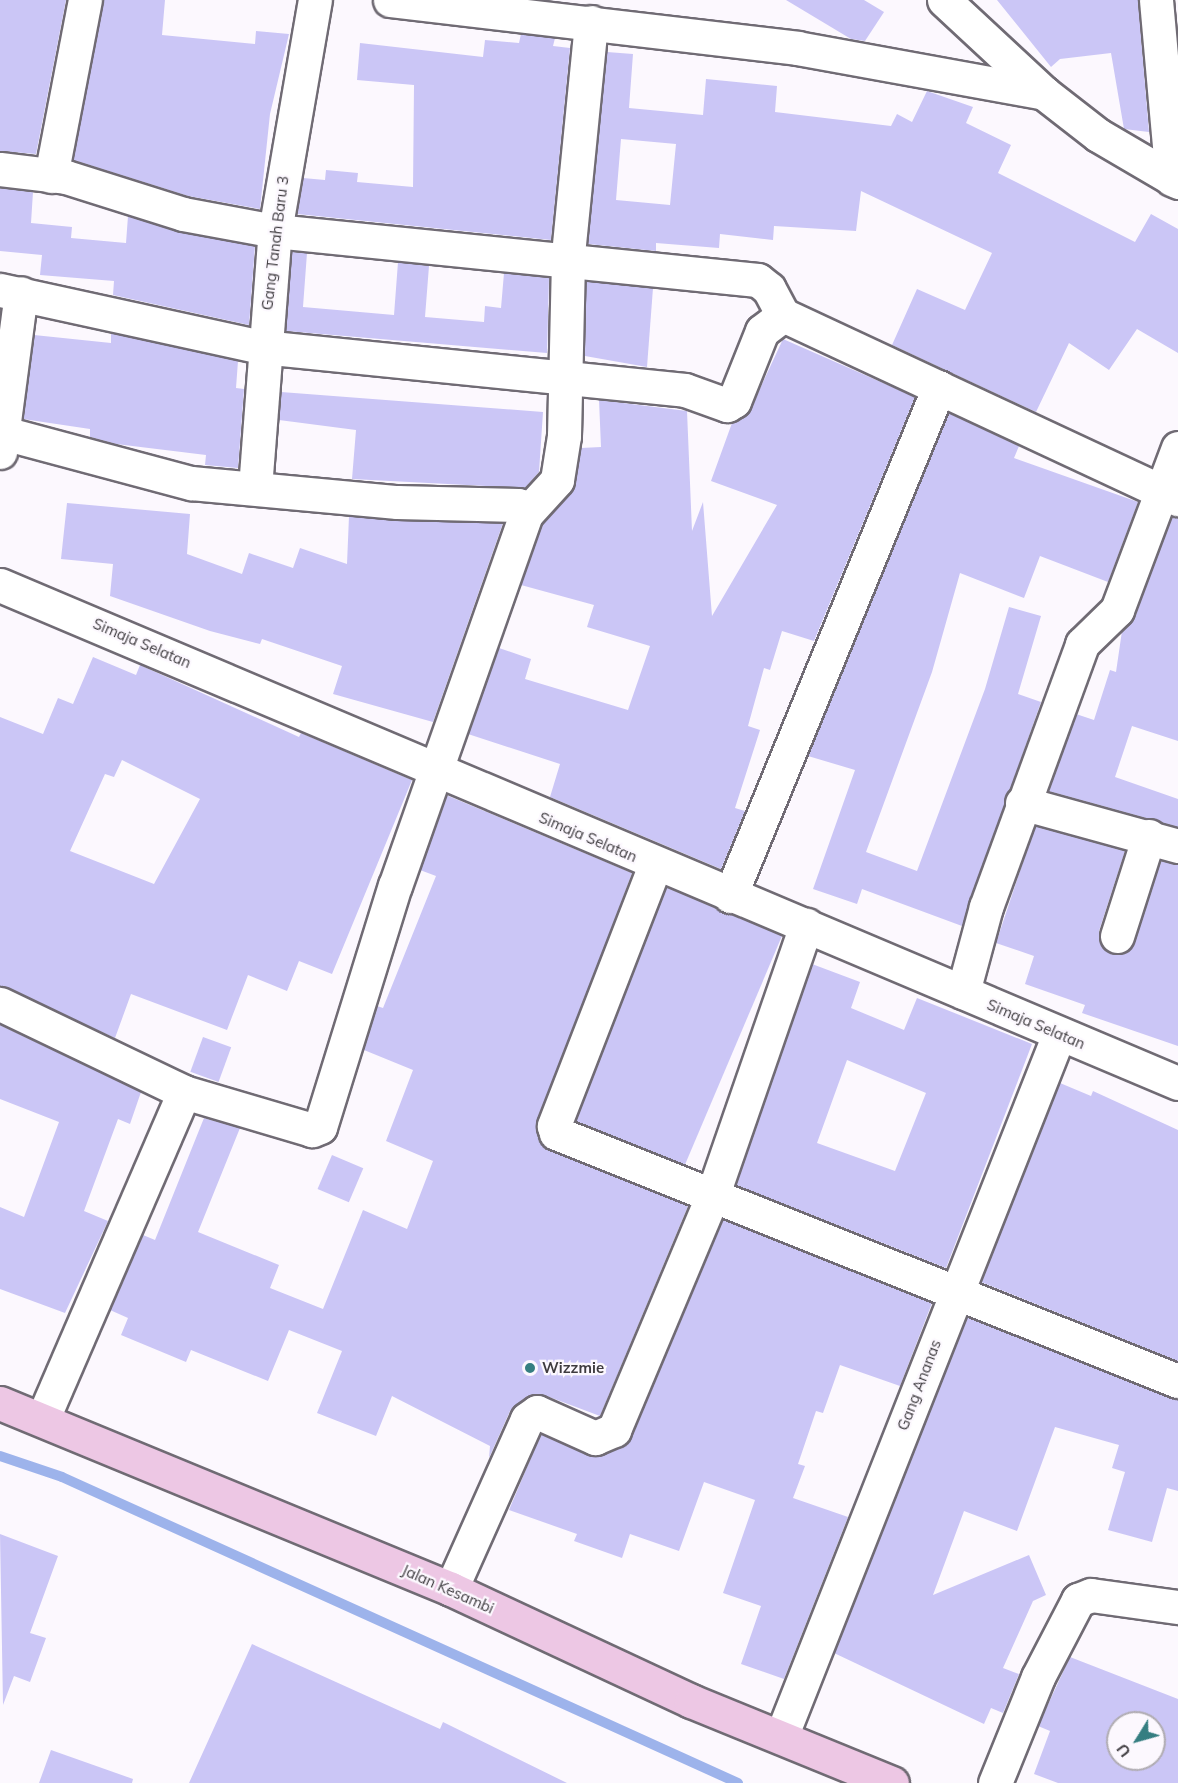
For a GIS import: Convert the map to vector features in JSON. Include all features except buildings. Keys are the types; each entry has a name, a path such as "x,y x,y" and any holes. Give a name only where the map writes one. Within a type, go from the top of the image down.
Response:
{"main road":[{"name":"Jalan Kesambi","path":"0,1403 43,1418 451,1589 781,1737 892,1783"}],"street":[{"path":"51,176 84,0"},
{"name":"Gang Tanah Baru 3","path":"255,488 262,347 275,231 315,0"},
{"path":"390,0 797,48 1044,93"},
{"path":"944,0 1044,93 1098,135 1175,181"},
{"path":"1156,0 1175,181"},
{"path":"0,1004 184,1092 312,1130 320,1127 395,885 437,773 526,514 556,480 565,378 568,265 591,22"},
{"path":"0,169 51,176 183,214 275,231 568,265 758,280 770,289 783,315 1169,495"},
{"path":"526,514 518,505 398,502 191,483 1,439 10,291 262,347 685,390 727,405 734,401 762,331 783,315"},
{"path":"730,896 939,387"},
{"path":"963,993 1022,802 1082,644 1117,610 1169,495 1178,448"},
{"name":"Simaja Selatan","path":"3,594 730,896 806,925 1178,1083"},
{"path":"1022,802 1163,841 1117,936"},
{"path":"655,865 554,1126 560,1136 956,1290 1178,1381"},
{"path":"451,1589 527,1419 537,1412 595,1438 614,1430 713,1194 806,925"},
{"name":"Gang Ananas","path":"781,1737 1059,1034"},
{"path":"43,1418 184,1092"},
{"path":"995,1783 1038,1677 1077,1600 1091,1595 1178,1607"}],"waterway":[{"path":"0,1456 62,1477 738,1783"}],"place":[{"name":"Wizzmie","path":"530,1368"}]}
